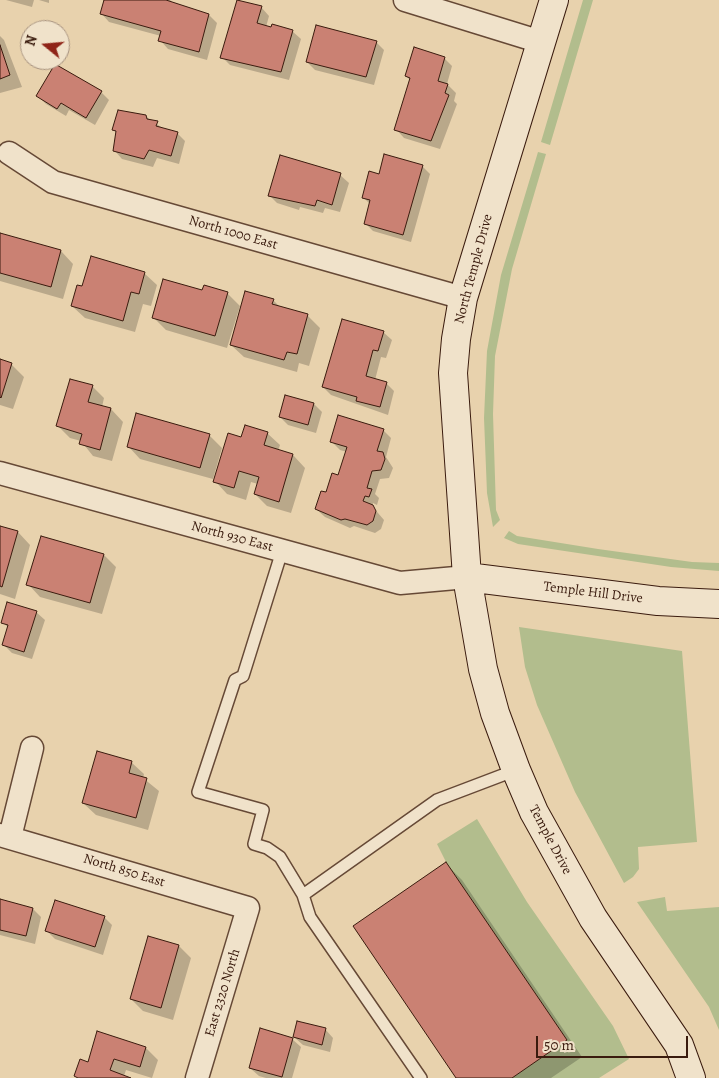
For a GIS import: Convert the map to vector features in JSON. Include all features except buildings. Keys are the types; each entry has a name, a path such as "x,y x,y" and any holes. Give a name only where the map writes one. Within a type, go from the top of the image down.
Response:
{"street":[{"path":"405,0 541,42"},
{"name":"North Temple Drive","path":"467,577 454,373 456,339 463,298 554,0"},
{"name":"North 1000 East","path":"9,153 53,182 463,298"},
{"name":"North 930 East","path":"0,473 400,583 467,577"},
{"name":"Temple Hill Drive","path":"467,577 658,601 719,604"},
{"name":"Temple Drive","path":"467,577 486,678 495,713 534,812 584,903 679,1045 692,1078"},
{"path":"5,836 32,748"},
{"name":"North 850 East","path":"5,836 248,908"},
{"name":"East 2320 North","path":"197,1078 248,908"}],"lane":[{"path":"282,550 243,676 235,680 198,792 263,810 254,844 266,848 280,857 302,895 310,917 421,1078"},
{"path":"302,895 437,800 516,770"}],"green space":[{"path":"583,0 593,0 550,145 541,142"},
{"path":"538,152 546,154 512,269 495,356 493,414 496,510 500,520 493,527 487,493 484,418 487,351 501,275"},
{"path":"509,531 517,536 598,549 692,562 719,563 719,571 671,567 518,544 504,538"},
{"path":"519,627 682,651 697,842 638,847 639,869 633,877 624,883 575,792 537,705 525,667"},
{"path":"477,819 527,902 613,1026 629,1059 599,1078 512,1078 567,1040 446,862 437,844"},
{"path":"665,897 667,911 719,907 719,1030 709,1007 637,902"}]}
